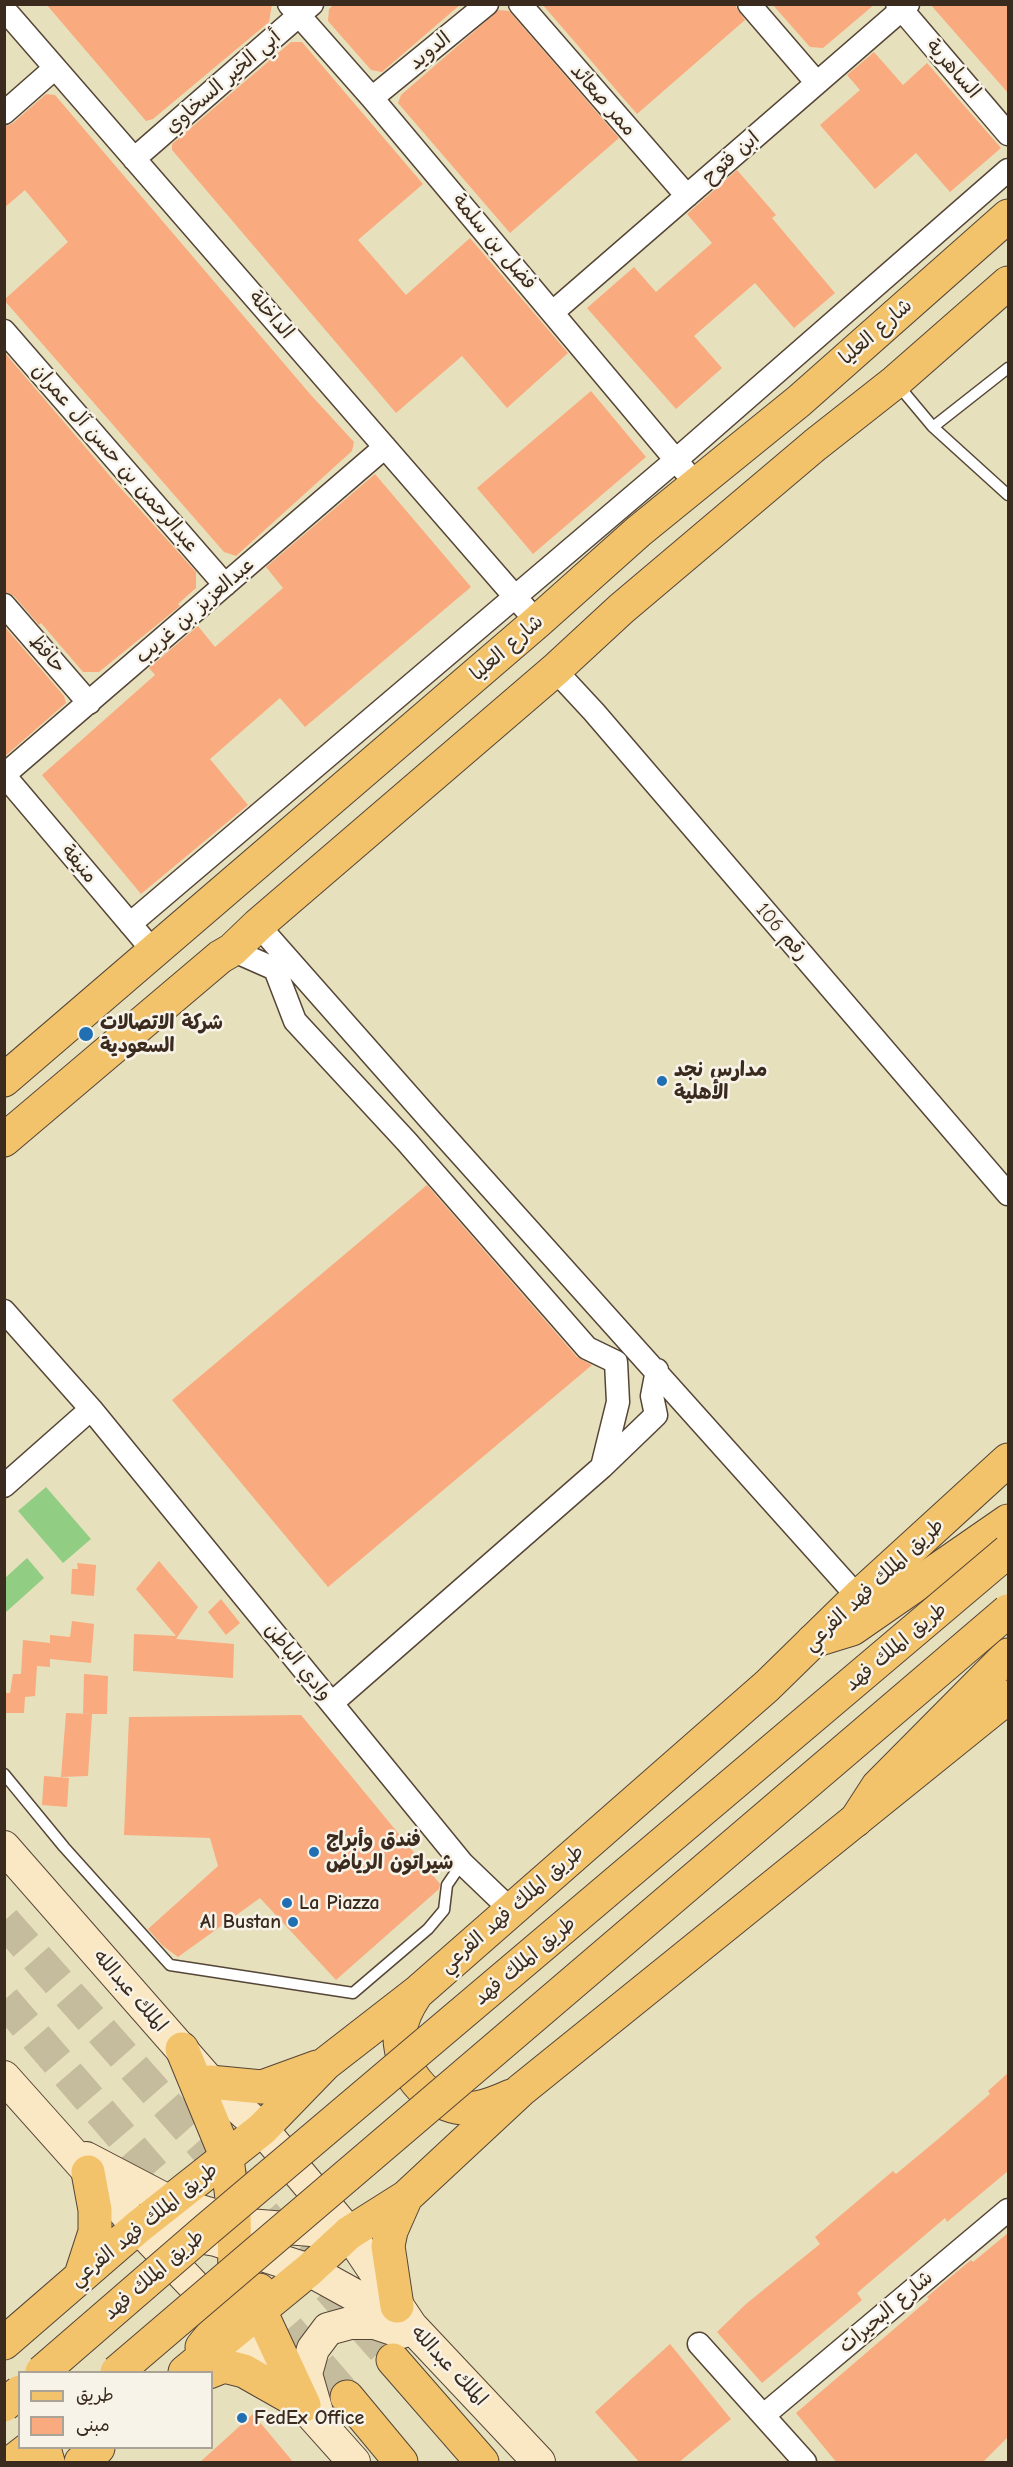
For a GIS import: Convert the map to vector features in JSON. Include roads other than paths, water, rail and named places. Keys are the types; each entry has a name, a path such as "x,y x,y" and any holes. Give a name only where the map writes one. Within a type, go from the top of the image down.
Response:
{"main road":[{"name":"شارع العليا","path":"4,1080 537,622 686,472 799,401 1008,216"},
{"path":"4,1140 220,957 232,950 258,925 555,670 621,609 815,445 895,382 1008,283"},
{"path":"799,401 824,389 832,395 835,405 831,420 815,445"},
{"path":"253,866 248,906 258,925"},
{"name":"طريق الملك فهد الفرعي","path":"4,2343 138,2227 262,2129 325,2064 419,1991 767,1686 858,1597 1008,1460"},
{"path":"813,1641 852,1629 1008,1521"},
{"name":"طريق الملك فهد","path":"44,2371 206,2230 1008,1551"},
{"path":"119,2371 1008,1611"},
{"path":"856,1820 878,1786 1008,1655"},
{"path":"181,2371 220,2325 229,2324 262,2309 349,2233 406,2197 521,2091 1008,1697"},
{"name":"الملك عبدالله","path":"4,1847 210,2082 262,2129 349,2233 411,2324 539,2463"},
{"path":"419,1991 405,2012 400,2031 401,2052 408,2070 420,2087 436,2099 455,2106 475,2108 494,2104 521,2091"},
{"path":"182,2049 227,2158 263,2317 313,2416"},
{"path":"210,2082 262,2087 325,2064"},
{"path":"4,2077 354,2463"},
{"path":"187,2371 229,2324 235,2276 262,2129"},
{"path":"81,2162 243,2236 411,2324"},
{"path":"81,2162 95,2210 94,2232 81,2276"},
{"path":"406,2197 391,2231 388,2246 411,2324"},
{"path":"138,2227 216,2240 243,2236 349,2233"},
{"path":"313,2416 306,2374 313,2349 328,2329 350,2323 411,2324"},
{"path":"393,2360 482,2463"},
{"path":"213,2371 224,2366 244,2371 313,2416"},
{"path":"4,2405 18,2394"},
{"path":"347,2397 401,2463"},
{"path":"4,2398 18,2408"},
{"path":"12,2463 29,2449"},
{"path":"81,2463 97,2449"}],"street":[{"name":"الدويد","path":"372,98 487,4"},
{"name":"ممر صعائد","path":"520,4 687,196"},
{"path":"749,4 817,83"},
{"name":"ابن فتوح","path":"553,312 817,83 902,6"},
{"name":"الساهرية","path":"902,6 1008,134"},
{"name":"فضل بن سلمة","path":"300,8 372,98 686,472"},
{"name":"أبي الخير السخاوي","path":"134,159 300,8"},
{"name":"الداخلة","path":"4,9 537,622"},
{"path":"4,113 55,68"},
{"path":"130,924 515,597 686,472 1008,170"},
{"name":"عبدالرحمن بن حسن آل عمران","path":"4,331 225,585"},
{"name":"عبدالعزيز بن غريب","path":"4,775 385,447"},
{"name":"حافظ","path":"4,605 89,703"},
{"name":"رقم 106","path":"555,670 1008,1194"},
{"name":"منيفة","path":"4,775 154,952"},
{"path":"258,925 858,1597"},
{"path":"232,950 275,969 295,1021 406,1142 587,1348 616,1362 618,1402 602,1467"},
{"name":"وادي الباطن","path":"4,1311 91,1409 462,1863 511,1910"},
{"path":"332,1703 602,1467 656,1415 652,1396 657,1370"},
{"path":"4,1486 91,1409"},
{"name":"شارع البحيرات","path":"764,2415 1008,2210"},
{"path":"699,2344 805,2463"}],"lane":[{"path":"933,427 1008,368"},
{"path":"895,382 933,427 1008,495"},
{"path":"4,1774 64,1847 170,1965 353,1993 428,1929 444,1910 447,1885 462,1863"}],"tunnel":[{"path":"4,1921 393,2360"},
{"path":"4,2000 187,2212"},
{"path":"256,2292 347,2397"}],"place":[{"name":"شركة الاتصالات السعودية","path":"86,1034"},
{"name":"مدارس نجد الأهلية","path":"662,1081"},
{"name":"فندق وأبراج شيراتون الرياض","path":"314,1852"},
{"name":"La Piazza","path":"287,1903"},
{"name":"Al Bustan","path":"293,1922"},
{"name":"FedEx Office","path":"242,2418"}]}
